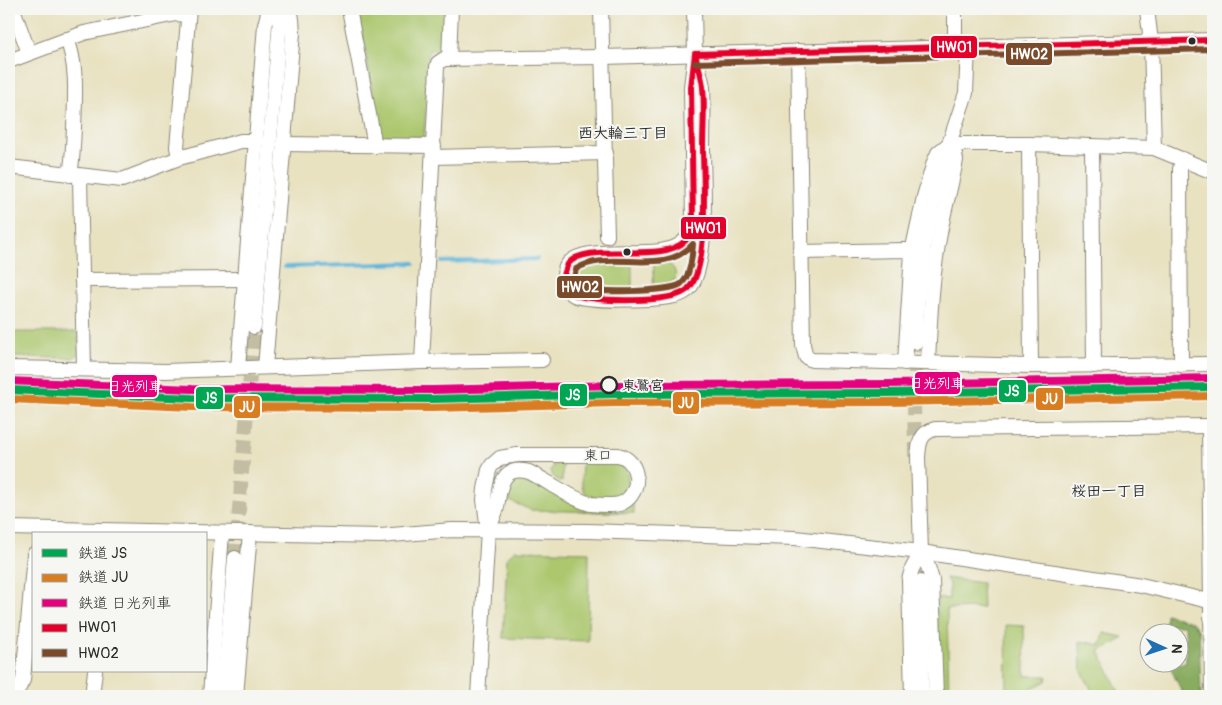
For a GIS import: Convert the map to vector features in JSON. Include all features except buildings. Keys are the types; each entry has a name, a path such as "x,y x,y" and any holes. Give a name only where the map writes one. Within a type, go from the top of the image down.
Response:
{"street":[{"path":"13,9 29,53"},
{"path":"238,368 265,25 269,9"},
{"path":"254,327 281,9"},
{"path":"265,367 293,33 290,9"},
{"path":"349,9 375,146"},
{"path":"449,58 450,9"},
{"path":"601,9 608,236"},
{"path":"694,9 696,54 702,87 704,233 698,267 691,286 682,294 663,298 589,299 572,294 567,290 564,275 569,262 576,258 599,253 639,253 673,248 681,245 689,234 692,220 691,87 696,54"},
{"path":"916,342 917,307 924,245 932,205 966,93 962,47 954,9"},
{"path":"1147,9 1151,42 1154,148"},
{"path":"9,61 84,34 188,12 177,147 179,158"},
{"path":"67,39 74,65 75,176 82,280 84,369"},
{"path":"422,362 437,67 441,61 449,58 696,54 1213,40"},
{"path":"798,51 800,252 803,345 806,357 812,360 1031,366 1213,364"},
{"path":"9,167 122,180 179,158 241,141 257,141"},
{"path":"283,144 375,146 433,152 606,153"},
{"path":"928,363 930,303 936,259 956,160 949,144"},
{"path":"905,363 912,252 934,162 938,153 949,144 1029,144 1154,148 1213,172"},
{"path":"1029,144 1031,366"},
{"path":"1092,146 1094,366"},
{"path":"1181,365 1180,169 1182,159"},
{"path":"800,252 905,250 912,252"},
{"path":"82,280 245,279"},
{"path":"9,368 166,371 422,362 542,360"},
{"path":"936,696 932,580 922,552 919,442 921,438 929,431 936,430 1211,426 1212,696"},
{"name":"東口","path":"517,455 618,455 629,460 635,469 636,481 631,496 620,504 590,504 528,472 518,470 511,472 502,480 496,509 488,530 485,489 489,470 500,458 517,455"},
{"path":"9,528 36,531 164,532"},
{"path":"208,533 380,536 429,531 488,530 782,538 922,552 1150,587 1212,601"},
{"path":"478,696 488,530"},
{"path":"210,696 222,533"},
{"path":"236,696 250,534"},
{"path":"912,696 909,580 912,569 922,552"},
{"path":"223,696 234,558"},
{"path":"14,694 23,680 32,577"},
{"path":"920,582 922,696"},
{"path":"92,696 95,672"}],"green space":[{"path":"358,9 445,9 445,46 440,50 429,50 424,137 380,135"},
{"path":"625,260 632,266 632,287 629,290 594,290 580,287 575,283 575,273 584,264 597,261"},
{"path":"654,260 670,265 675,271 675,280 662,287 653,289"},
{"path":"9,332 78,332 79,354 73,358 9,357"},
{"path":"615,461 623,467 628,475 626,489 618,495 607,498 590,496 586,493 582,483 582,462"},
{"path":"563,462 562,482 552,475 551,470 555,463"},
{"path":"525,479 586,509 621,511 633,504 634,513 531,510 505,499 511,485"},
{"path":"515,550 589,552 588,641 503,638 507,557"},
{"path":"946,578 982,583 983,608 947,609 949,696 938,696 937,598 949,599 949,584"},
{"path":"1166,614 1192,622 1199,631 1201,696 1184,696 1172,672 1190,672 1190,622 1165,622"},
{"path":"1006,625 1024,626 1025,676 1047,676 1046,681 1028,690 1031,696 1007,696"},
{"path":"1104,633 1123,637 1123,639 1099,651 1121,696 1095,696 1081,670 1080,641 1101,645"}],"waterway":[{"path":"442,262 537,259"},
{"path":"285,267 414,263"}],"tunnel":[{"path":"235,558 254,327"},
{"path":"915,457 914,399 916,342"},
{"path":"919,550 920,582"}],"rail line":[{"name":"日光列車","path":"9,381 192,389 433,390 615,385 889,384 1213,378"},
{"name":"JS","path":"9,390 192,398 433,399 615,394 889,393 1213,387"},
{"name":"JU","path":"9,399 192,407 433,408 615,403 889,402 1213,396"}],"transit line":[{"name":"HW01","path":"695,54 1213,40"},
{"name":"HW02","path":"695,63 1213,49"},
{"name":"HW01","path":"695,54 704,95 704,222 700,262 695,278 688,289 681,294 670,297 627,300 600,299 576,295 567,289 563,281 568,264 577,257 590,254 659,251 674,248 685,241 688,236 693,220 691,87 695,54"},
{"name":"HW02","path":"693,244 687,276 681,284 674,287 647,290 598,291 578,287 573,282 576,269 590,263 667,259 681,254 693,244"}],"place":[{"name":"東鷲宮","path":"609,385"}],"district":[{"name":"西大輪三丁目","path":"623,133"},
{"name":"桜田一丁目","path":"1109,491"}]}
